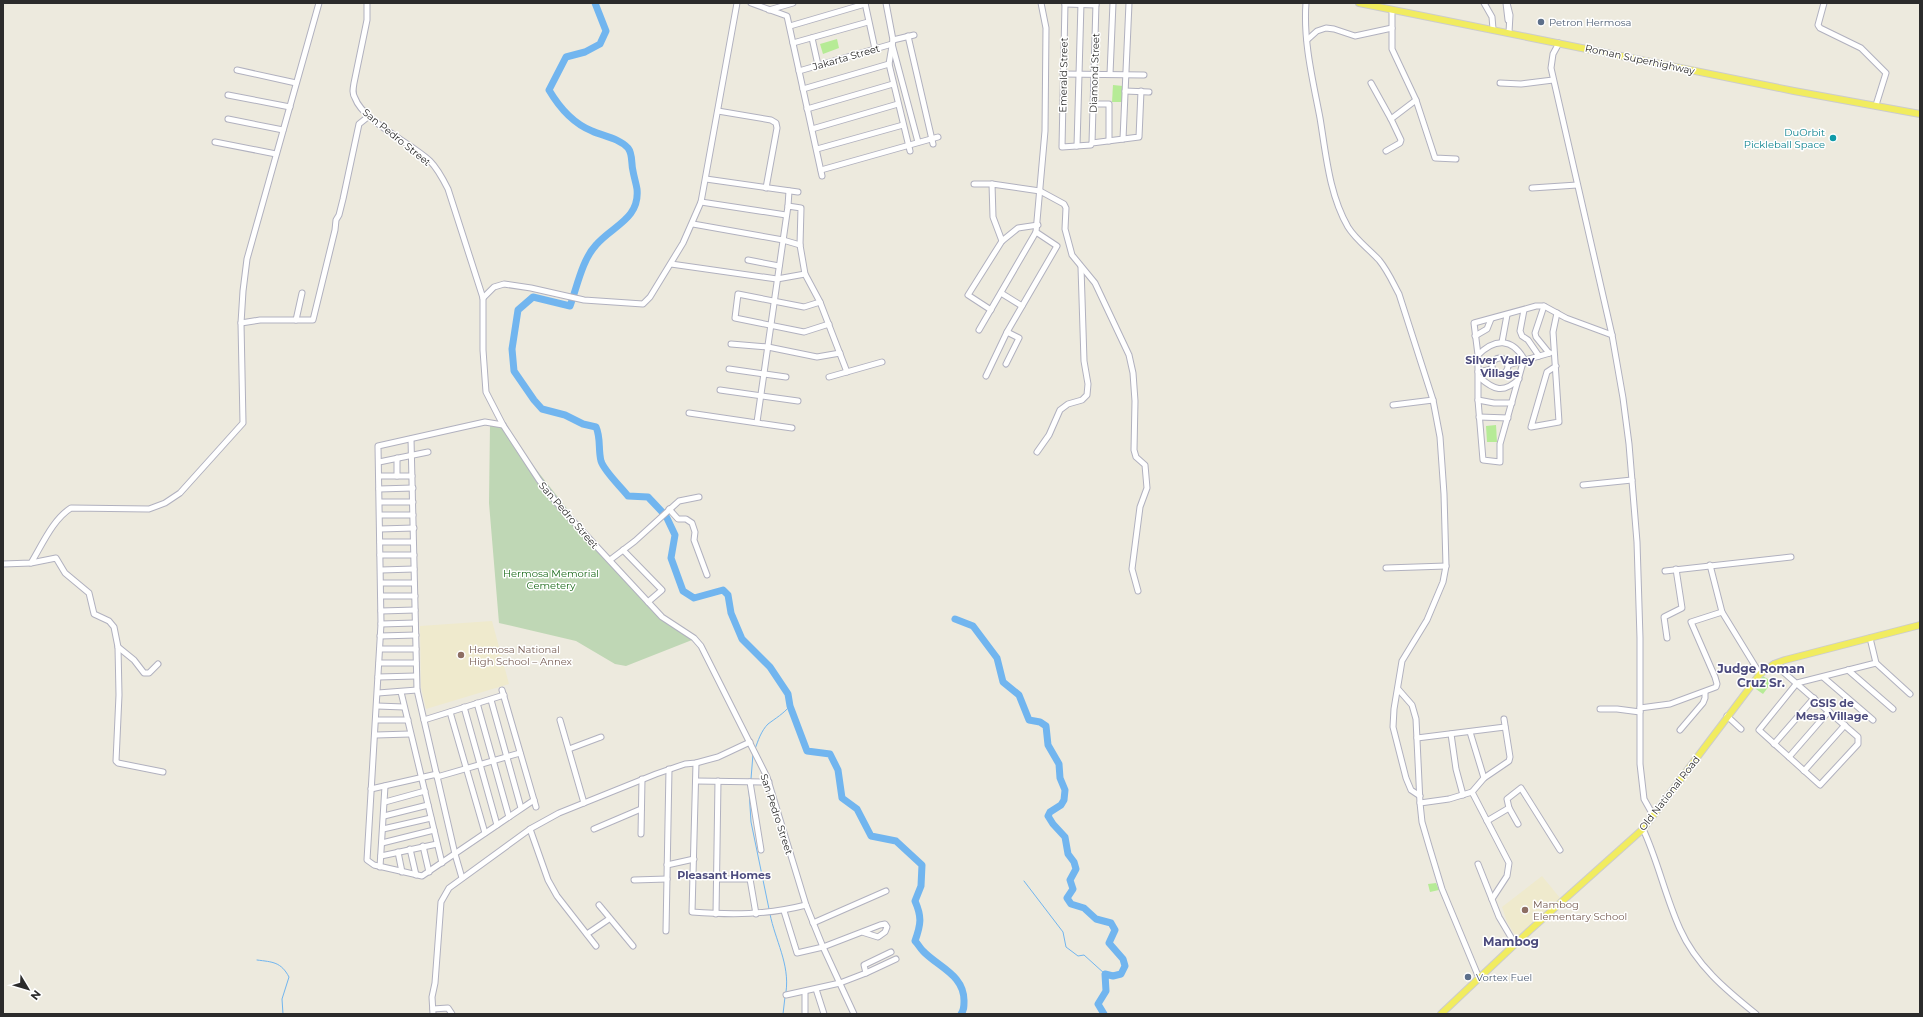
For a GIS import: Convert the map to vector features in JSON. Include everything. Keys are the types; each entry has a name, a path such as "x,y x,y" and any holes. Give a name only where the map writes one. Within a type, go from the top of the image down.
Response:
{"main road":[{"name":"Roman Superhighway","path":"1360,3 1392,11 1510,32 1794,91 1920,114"},
{"name":"Old National Road","path":"1441,1014 1515,944 1643,829 1760,674 1774,664 1804,654 1920,625"}],"street":[{"path":"31,563 64,512 71,508 149,509 164,503 180,493 243,423 242,323 243,292 247,259 319,3"},
{"name":"San Pedro Street","path":"367,3 366,20 353,92 355,100 369,116 424,157 442,175 448,189 483,298 483,350 486,392 502,425 539,480 560,507 662,617 694,638 701,646 769,782 806,905 823,947 854,1014"},
{"path":"483,298 494,287 504,284 531,288 584,300 642,304 650,297 671,264 693,224 701,202 736,3"},
{"path":"751,3 760,4 769,10 787,16 822,176"},
{"path":"769,10 792,3"},
{"path":"790,26 865,3 875,49"},
{"path":"886,3 893,42 918,142"},
{"path":"979,330 1036,232 1038,225 1045,131 1047,47 1046,28 1041,3"},
{"path":"1065,3 1096,4"},
{"name":"Emerald Street","path":"1065,3 1062,147 1077,146"},
{"path":"1110,74 1113,3"},
{"path":"1123,139 1129,3"},
{"path":"1306,3 1307,40 1326,160 1337,202 1353,235 1379,261 1392,279 1416,342 1433,400 1440,437 1444,494 1446,566 1437,599 1427,620 1402,661 1394,709 1394,733 1411,790 1420,796"},
{"path":"1484,3 1492,17 1493,29"},
{"path":"1506,3 1510,32"},
{"path":"1824,3 1818,25 1820,28 1861,48 1886,73 1876,105"},
{"path":"1080,4 1077,146 1139,137 1141,91"},
{"name":"Diamond Street","path":"1092,143 1096,4"},
{"path":"1392,11 1392,49 1416,100 1436,158 1456,159"},
{"path":"793,43 868,22"},
{"path":"1307,40 1317,31 1326,28 1334,28 1355,36 1392,28"},
{"name":"Jakarta Street","path":"799,71 875,49 914,34"},
{"path":"908,36 933,142"},
{"path":"812,38 818,65"},
{"path":"893,42 889,64 910,151"},
{"path":"1559,43 1552,59 1551,68 1553,80 1612,335 1623,398 1637,542 1642,789 1646,804 1653,815"},
{"path":"803,88 889,64"},
{"path":"237,70 296,83"},
{"path":"1063,74 1144,75"},
{"path":"1500,83 1521,84 1553,80"},
{"path":"1371,83 1401,140 1400,143 1386,151"},
{"path":"807,108 893,84"},
{"path":"1125,91 1149,92"},
{"path":"228,95 290,107"},
{"path":"1391,119 1416,100"},
{"path":"812,129 898,104"},
{"path":"1094,104 1109,104 1109,141"},
{"path":"718,111 771,120 776,123 777,128 766,188"},
{"path":"242,323 260,320 313,320 335,230 336,220 339,215 343,199 359,124 369,116"},
{"path":"228,119 283,130"},
{"path":"817,149 903,125"},
{"path":"821,170 918,142 933,142 938,137"},
{"path":"215,142 276,154"},
{"path":"706,179 798,192"},
{"path":"974,184 992,184 1040,191 1061,202 1065,206 1066,236 1072,255 1098,288 1129,355 1135,401 1134,450 1136,457 1146,468 1147,484 1140,507 1133,555 1133,576 1138,591"},
{"path":"992,184 993,217 1002,241"},
{"path":"1532,188 1577,185"},
{"path":"757,422 789,191"},
{"path":"701,202 786,215"},
{"path":"788,206 801,208 800,245 805,274 820,302 847,372"},
{"path":"693,224 783,240 800,245"},
{"path":"991,310 968,295 1002,241 1018,228 1038,225"},
{"path":"986,376 1007,332 1057,246 1036,232"},
{"path":"748,260 779,266"},
{"path":"671,264 777,279 805,274"},
{"path":"1037,452 1049,435 1060,410 1068,404 1082,400 1087,394 1088,384 1084,361 1081,267"},
{"path":"296,320 302,293"},
{"path":"1001,293 1022,306"},
{"path":"820,302 804,307 738,294 735,318 771,324 804,332 829,324"},
{"path":"1524,359 1500,444 1501,461 1483,460 1478,400 1478,355 1474,323 1536,306 1544,306 1566,318 1612,335"},
{"path":"1544,306 1535,333 1536,337 1549,353"},
{"path":"1524,310 1520,331 1522,336 1528,340 1539,356"},
{"path":"1556,366 1549,369 1547,372 1530,427 1559,422 1556,366 1555,351 1553,332 1557,313"},
{"path":"1502,342 1507,314"},
{"path":"1475,336 1488,329 1491,319"},
{"path":"1006,364 1019,338 1007,332"},
{"path":"1478,355 1490,346 1502,342 1514,346 1524,359"},
{"path":"731,344 768,347 817,357 840,353"},
{"path":"1508,365 1555,351"},
{"path":"1492,369 1492,364 1498,358 1505,360 1508,365"},
{"path":"829,377 882,362"},
{"path":"1492,369 1495,373 1500,374 1507,370 1508,365"},
{"path":"729,369 786,377"},
{"path":"1479,374 1492,369"},
{"path":"1479,374 1494,388 1501,389 1513,385 1519,379"},
{"path":"720,390 798,402"},
{"path":"1393,405 1433,400"},
{"path":"1478,400 1494,403 1512,403"},
{"path":"689,412 792,428"},
{"path":"1480,417 1508,418"},
{"path":"502,425 485,422 378,446 381,624 376,735 367,860 380,867 422,876 534,800"},
{"path":"411,439 417,690 455,854 462,878"},
{"path":"379,462 428,452"},
{"path":"397,458 397,476"},
{"path":"379,476 412,476"},
{"path":"1583,485 1632,480"},
{"path":"379,489 412,488"},
{"path":"610,560 679,501 699,497"},
{"path":"380,502 413,502"},
{"path":"667,511 678,519 686,519 692,523 696,532 694,540 707,575"},
{"path":"380,515 413,515"},
{"path":"380,529 414,528"},
{"path":"380,542 413,542"},
{"path":"623,550 662,590 648,602"},
{"path":"380,555 414,555"},
{"path":"1665,570 1792,557"},
{"path":"3,564 31,563 56,558 64,572 89,593 94,614 109,621 114,627 118,647 119,695 116,761 118,763 163,772"},
{"path":"1710,565 1722,612 1760,674"},
{"path":"1386,568 1446,566"},
{"path":"381,570 414,569"},
{"path":"1667,638 1664,617 1682,608 1676,569"},
{"path":"381,583 414,583"},
{"path":"381,596 415,596"},
{"path":"381,611 415,610"},
{"path":"1600,709 1640,710 1670,704 1716,687 1717,684 1691,622 1722,612"},
{"path":"381,624 415,623"},
{"path":"380,636 416,635"},
{"path":"1870,638 1876,663 1910,694"},
{"path":"118,647 144,673 149,673 158,664"},
{"path":"380,650 416,648"},
{"path":"379,663 416,663"},
{"path":"1774,664 1796,683 1814,698 1845,725 1859,739 1858,744 1820,785 1759,730 1796,683 1876,663"},
{"path":"1848,670 1893,709"},
{"path":"378,677 416,676"},
{"path":"1823,676 1873,720"},
{"path":"1398,689 1412,706 1416,719 1422,822 1442,889 1479,978"},
{"path":"378,693 417,690"},
{"path":"401,692 442,863"},
{"path":"1680,730 1703,703 1706,698 1705,692"},
{"path":"424,720 490,700 503,693 536,807"},
{"path":"1774,744 1814,698"},
{"path":"490,700 521,808"},
{"path":"477,703 509,817"},
{"path":"377,706 404,706"},
{"path":"464,707 497,825"},
{"path":"1789,757 1829,711"},
{"path":"450,712 485,833"},
{"path":"1727,716 1740,729"},
{"path":"1420,804 1472,792 1484,778 1509,761 1510,756 1504,719"},
{"path":"376,720 408,720"},
{"path":"560,720 584,803"},
{"path":"1804,771 1845,725"},
{"path":"1417,738 1505,727"},
{"path":"1470,732 1484,778"},
{"path":"376,735 410,734"},
{"path":"1451,734 1456,769 1463,795"},
{"path":"568,749 601,737"},
{"path":"452,1014 448,1008 433,1012 432,997 435,983 441,902 449,888 530,829 559,813 669,769 685,764 718,758 750,742"},
{"path":"371,789 467,769 520,753"},
{"path":"696,763 692,912 716,914 756,914 784,911 806,905"},
{"path":"666,930 669,769"},
{"path":"641,834 642,779"},
{"path":"696,781 769,782"},
{"path":"716,914 718,879 718,781"},
{"path":"750,782 761,850"},
{"path":"380,867 385,786"},
{"path":"1518,824 1509,808 1507,799 1521,788 1560,850"},
{"path":"384,802 425,791"},
{"path":"1472,792 1510,867 1507,876 1492,899"},
{"path":"384,816 428,805"},
{"path":"1487,821 1509,808"},
{"path":"594,829 641,809"},
{"path":"383,830 431,818"},
{"path":"530,829 548,880 557,896 596,946"},
{"path":"1643,829 1680,929 1689,946 1719,984 1756,1014"},
{"path":"382,843 434,830"},
{"path":"381,856 437,844"},
{"path":"423,846 429,872"},
{"path":"410,849 416,875"},
{"path":"398,852 402,872"},
{"path":"667,865 694,859"},
{"path":"1478,864 1505,928 1515,944"},
{"path":"718,879 750,878 756,914"},
{"path":"634,880 667,879"},
{"path":"813,923 886,891"},
{"path":"599,906 633,946"},
{"path":"784,911 796,951 799,953 823,947 862,932"},
{"path":"587,934 609,919"},
{"path":"866,973 864,965 891,952"},
{"path":"786,995 840,983 896,959"},
{"path":"816,989 824,1014"},
{"path":"805,992 805,1014"}],"shaded area":[{"name":"Hermosa National High School – Annex","path":"492,621 509,684 426,709 421,687 420,626"},
{"name":"Mambog Elementary School","path":"1542,876 1560,898 1517,938 1507,922 1502,907"}],"green space":[{"path":"837,39 839,48 823,54 820,44"},
{"path":"1113,85 1123,86 1122,102 1112,102"},
{"name":"Hermosa Memorial Cemetery","path":"490,424 501,425 606,558 662,619 692,640 626,666 615,664 576,641 499,623 489,503"},
{"path":"1496,425 1497,442 1487,442 1486,426"},
{"path":"1763,676 1772,682 1763,694 1753,687"},
{"path":"1436,883 1439,890 1430,892 1428,884"}],"waterway":[{"path":"595,3 606,31 600,44 585,52 566,57 549,90 567,114 578,124 616,140 630,150 632,168 637,189 637,199 630,215 602,238 591,251 583,266 570,306 533,297 518,310 512,349 514,371 542,409 565,415 583,424 596,427 601,461 609,474 628,496 648,497 666,516 675,535 671,558 683,591 694,598 723,590 728,595 731,613 742,639 770,667 788,694 790,706 807,751 830,754 838,770 842,798 857,809 871,836 896,841 922,865 921,886 915,901 920,916 919,930 915,941 929,957 950,972 960,985 964,1002 964,1008 961,1014"},
{"path":"955,619 973,626 997,658 1003,682 1019,695 1029,720 1040,722 1046,726 1048,745 1059,764 1060,778 1065,790 1064,800 1061,805 1050,812 1048,816 1065,837 1068,854 1074,862 1076,869 1070,880 1073,889 1067,898 1071,904 1084,908 1096,919 1111,923 1115,930 1109,943 1123,959 1125,966 1121,974 1113,976 1105,974 1106,991 1098,1004 1104,1014"},
{"path":"755,749 763,730 790,706"},
{"path":"751,779 753,754"},
{"path":"749,790 751,822 769,909"},
{"path":"1024,881 1063,932 1066,947 1078,956 1084,955 1105,974"},
{"path":"770,914 784,962 787,982 786,992"},
{"path":"257,960 268,961 280,966 289,977 282,999 283,1014"},
{"path":"783,1014 785,997"}],"place":[{"name":"Petron Hermosa","path":"1541,22"},
{"name":"DuOrbit Pickleball Space","path":"1833,138"},
{"name":"Hermosa National High School – Annex","path":"461,655"},
{"name":"Mambog Elementary School","path":"1525,910"},
{"name":"Vortex Fuel","path":"1468,977"}],"district":[{"name":"Silver Valley Village","path":"1500,366"},
{"name":"Judge Roman Cruz Sr.","path":"1761,676"},
{"name":"GSIS de Mesa Village","path":"1832,709"},
{"name":"Pleasant Homes","path":"724,875"},
{"name":"Mambog","path":"1511,942"}]}
